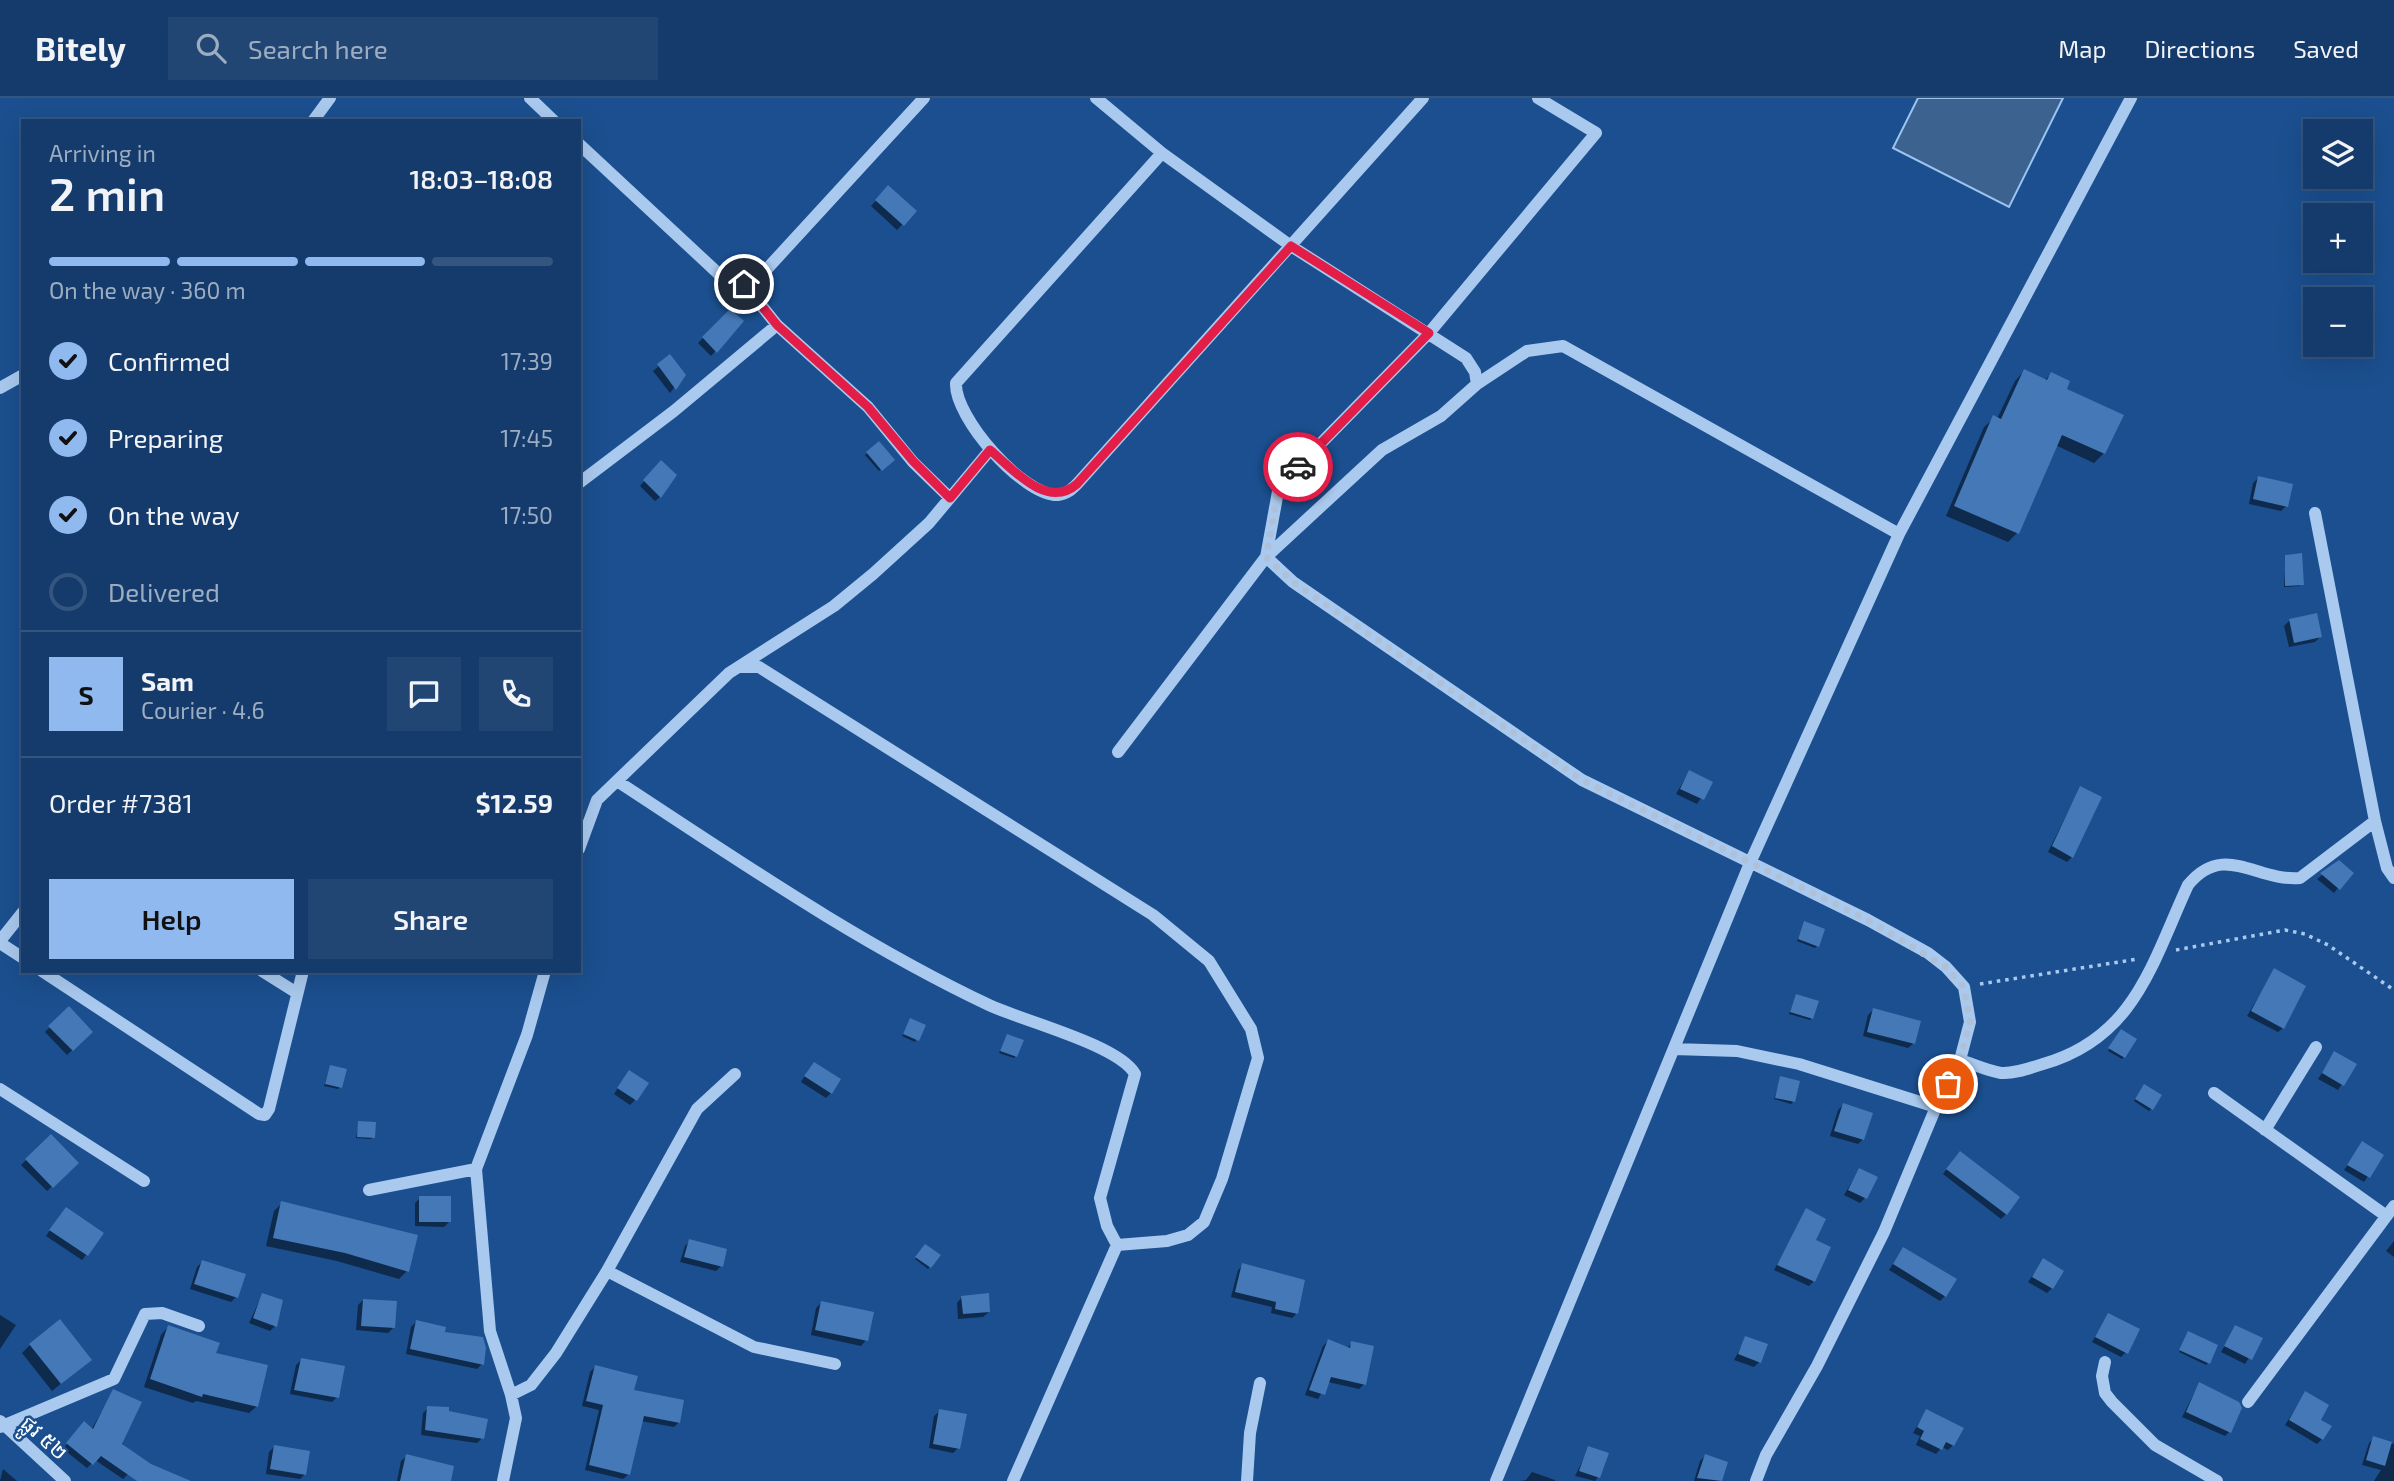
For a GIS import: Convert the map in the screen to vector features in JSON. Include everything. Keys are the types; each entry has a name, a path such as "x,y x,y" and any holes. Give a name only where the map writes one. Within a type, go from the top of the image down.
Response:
{"street":[{"path":"314,119 330,98"},
{"path":"530,98 552,119"},
{"path":"581,146 721,276 737,285 754,283 924,98"},
{"path":"1096,98 1162,153 1291,246 1466,358 1475,372 1477,384"},
{"path":"1162,153 956,383 955,392 968,420 990,450 1040,490 1056,495 1067,493 1423,98"},
{"path":"1266,557 1279,486 1429,333 1597,133 1538,98"},
{"path":"1496,1481 1751,863 1899,534 2131,98"},
{"path":"744,284 777,325 868,407 913,461 950,498"},
{"path":"581,481 674,411 777,325"},
{"path":"1118,752 1266,557 1382,450 1441,416 1477,384 1527,351 1563,346 1899,534"},
{"path":"0,388 21,376"},
{"path":"581,844 597,800 729,673 743,667 835,606 929,523 990,450"},
{"path":"2315,513 2375,821 2387,868 2394,878"},
{"path":"1266,557 1293,582 1582,780 1868,920 1928,953 1946,967 1964,988 1970,1022 1960,1060 1936,1107 1884,1232 1817,1366 1766,1455 1756,1481"},
{"path":"743,667 759,667 1153,915 1209,961 1237,1003 1251,1029 1258,1058 1222,1179 1204,1222 1188,1235 1167,1241 1117,1245"},
{"path":"617,781 801,901 897,957 990,1005 1110,1052 1130,1064 1135,1074 1100,1198 1107,1226 1117,1245"},
{"path":"1960,1060 2001,1073 2021,1071 2056,1061 2104,1036 2135,999 2188,885 2207,867 2236,866 2300,878 2375,821"},
{"path":"21,915 0,942 21,957"},
{"path":"45,973 259,1114 265,1115 269,1109 302,973"},
{"path":"265,973 297,993"},
{"path":"503,1481 516,1418 490,1331 476,1169 527,1035 544,973"},
{"path":"2265,1130 2316,1047"},
{"path":"1674,1049 1737,1051 1799,1064 1936,1107"},
{"path":"511,1395 531,1385 556,1353 607,1271 696,1109 735,1074"},
{"path":"0,1089 144,1181"},
{"path":"2214,1093 2265,1130 2389,1210 2248,1402"},
{"path":"369,1190 476,1169"},
{"path":"1013,1481 1117,1245"},
{"path":"607,1271 754,1347 835,1364"},
{"path":"1,1425 114,1379 145,1314 162,1313 199,1326"},
{"path":"2105,1362 2102,1376 2105,1393 2112,1402 2155,1445 2217,1481"},
{"path":"1247,1481 1250,1433 1260,1383"},
{"name":"ផ្លូវ ៥២","path":"1,1425 65,1481"}],"path":[{"path":"1964,988 2048,971 2113,965 2156,954 2286,930 2305,934 2328,945 2394,990"}],"water":[{"path":"1918,98 2063,98 2009,207 1893,148"}],"building":[{"path":"888,185 917,211 904,226 875,200"},
{"path":"730,309 744,321 717,353 702,337"},
{"path":"670,354 686,375 676,390 657,364"},
{"path":"2024,369 2047,380 2051,372 2070,381 2067,389 2124,415 2105,454 2062,435 2019,534 1954,506 1993,415 2001,419"},
{"path":"879,441 895,460 882,471 866,452"},
{"path":"661,460 677,475 661,498 643,480"},
{"path":"2258,476 2293,484 2288,507 2253,499"},
{"path":"2302,553 2304,585 2285,586 2285,555"},
{"path":"2317,613 2322,637 2294,643 2289,619"},
{"path":"1689,770 1713,782 1704,800 1680,789"},
{"path":"2080,786 2102,797 2073,858 2052,846"},
{"path":"2339,860 2354,873 2340,890 2320,873"},
{"path":"1804,921 1825,929 1819,947 1798,939"},
{"path":"2274,968 2306,986 2284,1029 2251,1011"},
{"path":"1796,994 1819,1001 1813,1019 1790,1012"},
{"path":"69,1006 93,1032 73,1051 48,1026"},
{"path":"1873,1008 1921,1021 1915,1044 1867,1032"},
{"path":"910,1018 926,1025 919,1041 903,1034"},
{"path":"2121,1029 2137,1039 2125,1058 2108,1048"},
{"path":"1007,1034 1024,1040 1017,1057 1000,1051"},
{"path":"2334,1051 2357,1064 2344,1086 2322,1073"},
{"path":"814,1062 841,1079 832,1094 804,1076"},
{"path":"330,1065 347,1069 342,1088 325,1084"},
{"path":"629,1070 649,1083 637,1101 617,1088"},
{"path":"1780,1076 1800,1081 1795,1102 1775,1098"},
{"path":"2144,1084 2162,1095 2153,1110 2135,1099"},
{"path":"1843,1103 1873,1113 1864,1140 1834,1131"},
{"path":"358,1121 376,1122 375,1138 357,1137"},
{"path":"51,1134 79,1163 53,1188 25,1159"},
{"path":"2362,1141 2384,1155 2370,1178 2347,1165"},
{"path":"1960,1151 2020,1197 2007,1215 1946,1169"},
{"path":"1859,1168 1878,1177 1867,1199 1848,1190"},
{"path":"419,1196 451,1196 451,1222 419,1222"},
{"path":"281,1201 418,1235 409,1272 345,1253 273,1238"},
{"path":"66,1207 104,1233 88,1256 49,1230"},
{"path":"1806,1208 1826,1219 1816,1240 1831,1247 1815,1282 1777,1265"},
{"path":"689,1239 727,1249 723,1267 684,1257"},
{"path":"925,1244 941,1255 931,1268 915,1257"},
{"path":"1903,1247 1957,1279 1946,1297 1893,1264"},
{"path":"2043,1258 2064,1271 2053,1289 2032,1277"},
{"path":"202,1260 246,1274 238,1298 194,1284"},
{"path":"1242,1263 1305,1280 1298,1314 1275,1309 1276,1302 1235,1292"},
{"path":"262,1293 283,1300 277,1327 253,1318"},
{"path":"989,1293 990,1312 963,1314 961,1296"},
{"path":"363,1299 397,1301 395,1328 361,1326"},
{"path":"821,1301 874,1312 868,1341 815,1330"},
{"path":"2108,1313 2140,1329 2128,1354 2095,1337"},
{"path":"60,1319 92,1360 61,1384 29,1344"},
{"path":"416,1320 446,1327 445,1332 483,1337 486,1348 484,1365 410,1349"},
{"path":"168,1325 220,1343 216,1353 268,1365 258,1407 203,1394 202,1397 150,1379"},
{"path":"2235,1325 2263,1338 2252,1360 2224,1346"},
{"path":"2188,1331 2218,1345 2210,1364 2179,1350"},
{"path":"1745,1336 1768,1344 1761,1363 1738,1354"},
{"path":"1328,1339 1350,1348 1351,1341 1374,1346 1366,1385 1331,1377 1325,1395 1309,1390"},
{"path":"301,1358 345,1366 339,1398 294,1390"},
{"path":"595,1365 638,1376 634,1390 684,1400 680,1423 644,1416 630,1475 589,1465 603,1405 586,1401"},
{"path":"2199,1382 2239,1402 2242,1408 2231,1433 2186,1412"},
{"path":"113,1389 142,1402 122,1444 151,1464 191,1481 137,1481 101,1456 93,1465 66,1443 84,1421 93,1429"},
{"path":"2305,1391 2329,1405 2321,1420 2332,1426 2323,1440 2289,1420"},
{"path":"427,1406 449,1407 449,1411 488,1419 484,1439 425,1430"},
{"path":"939,1409 967,1414 960,1449 933,1444"},
{"path":"1926,1409 1964,1428 1954,1446 1946,1442 1942,1450 1920,1439 1924,1431 1917,1427"},
{"path":"2373,1436 2392,1442 2385,1466 2366,1460"},
{"path":"274,1445 310,1451 306,1475 270,1469"},
{"path":"1588,1446 1609,1453 1600,1478 1579,1471"},
{"path":"406,1454 454,1466 451,1481 400,1481"},
{"path":"1705,1454 1728,1462 1722,1481 1697,1478"}],"way so far":[{"path":"1298,467 1279,486 1266,557 1293,582 1582,780 1868,920 1928,953 1946,967 1964,988 1969,1005 1970,1022 1960,1060 1948,1084"}],"route":[{"path":"744,284 777,325 868,407 913,461 950,498 990,450 1040,490 1056,495 1067,493 1077,484 1291,246 1429,333 1298,467"}]}
